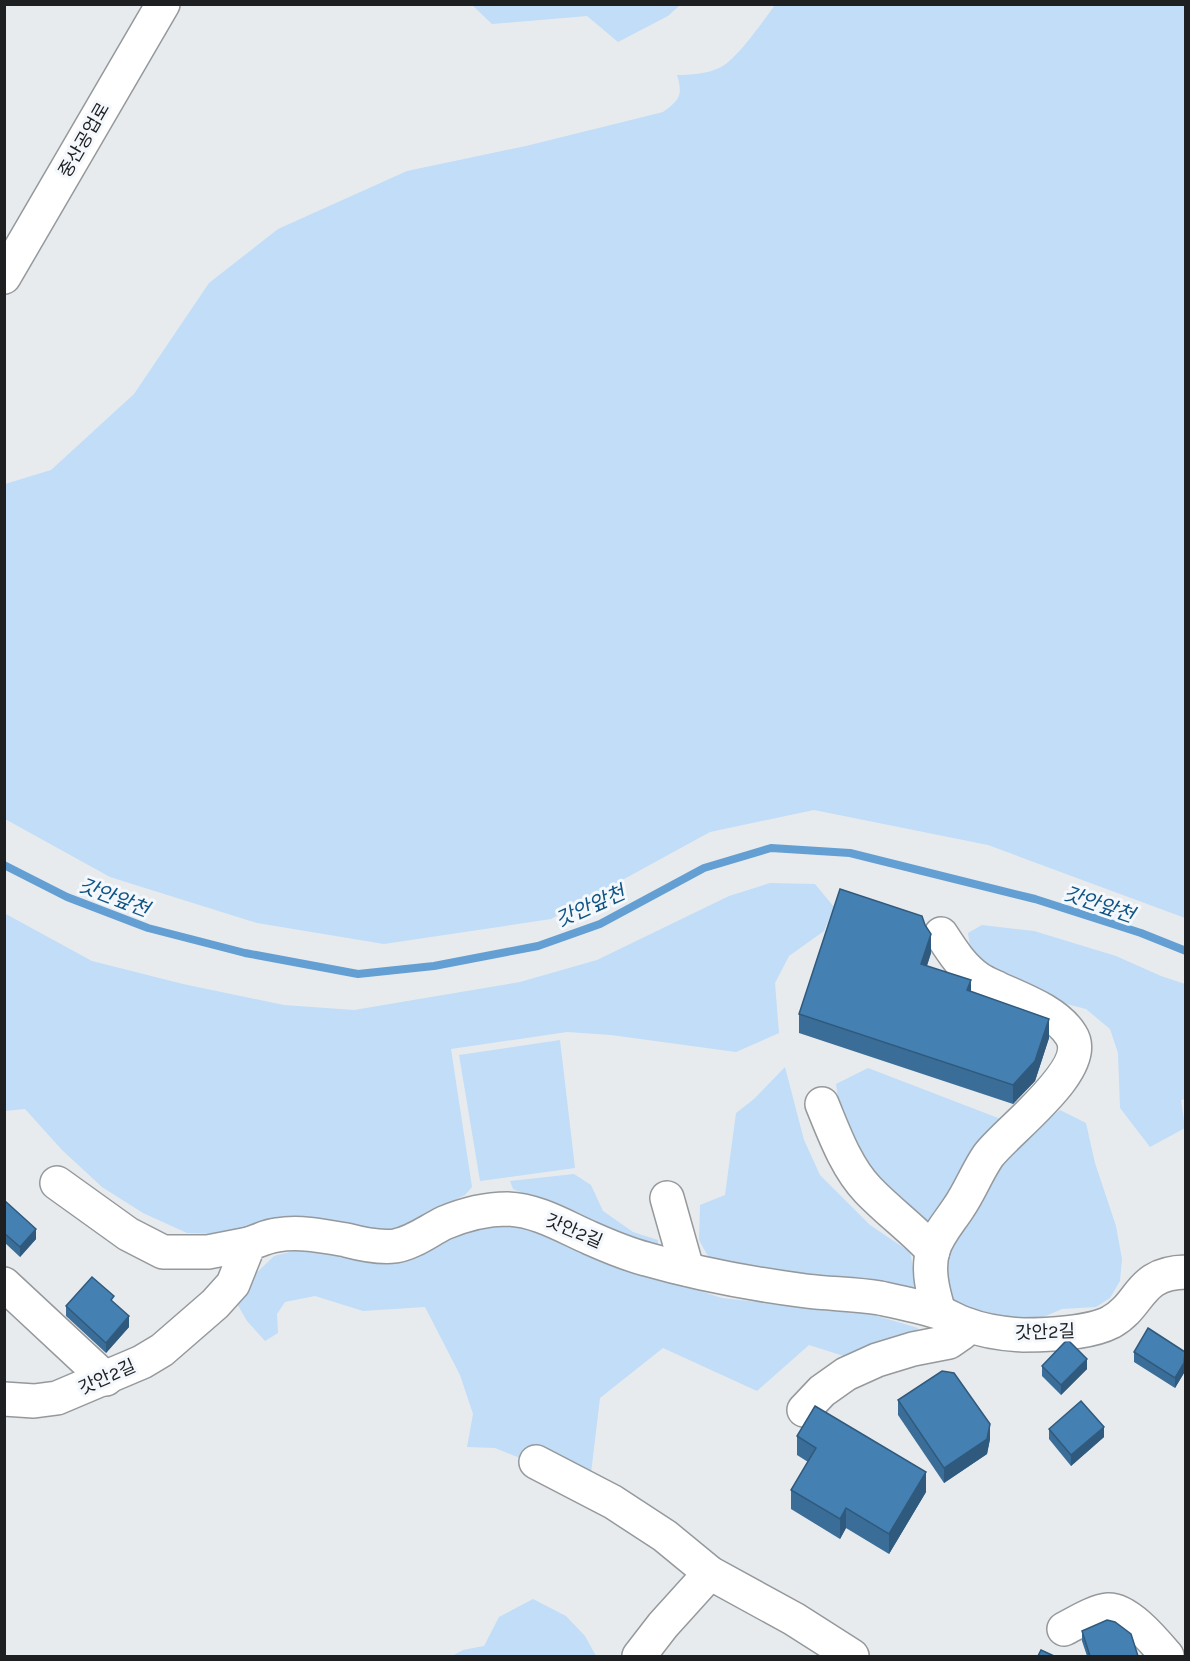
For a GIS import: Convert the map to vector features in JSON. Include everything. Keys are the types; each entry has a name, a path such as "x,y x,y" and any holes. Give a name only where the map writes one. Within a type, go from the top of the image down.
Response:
{"street":[{"name":"중산공업로","path":"4,277 164,4"},
{"path":"804,1410 822,1391 846,1374 877,1360 913,1349 949,1342 962,1334 932,1286 933,1251 940,1235 960,1207 989,1156 1012,1130 1044,1101 1066,1072 1076,1052 1072,1036 1059,1020 1029,1002 980,980 956,958 941,934"},
{"path":"822,1104 849,1164 867,1188 933,1251"},
{"path":"57,1183 128,1234 163,1252 208,1252 249,1244"},
{"path":"667,1198 687,1269"},
{"name":"갓안2길","path":"4,1399 34,1401 57,1398 106,1379 162,1350 215,1304 232,1284 249,1244 275,1235 294,1233 378,1246 395,1246 413,1240 445,1223 476,1213 506,1209 528,1212 555,1221 591,1239 643,1258 709,1275 805,1291 879,1298 991,1331 1022,1335 1090,1330 1109,1323 1121,1316 1142,1289 1157,1277 1173,1272 1185,1272"},
{"path":"4,1284 106,1379"},
{"path":"536,1462 613,1502 665,1536 710,1574 794,1619 852,1656"},
{"path":"639,1656 663,1625 710,1574"},
{"path":"1065,1629 1108,1610 1121,1612 1146,1632 1167,1656"}],"shaded area":[{"path":"472,5 680,5 668,16 618,42 587,16 492,24"},
{"path":"775,5 1185,5 1185,918 988,845 814,810 710,832 551,919 384,944 257,923 110,877 5,819 5,484 51,470 134,394 209,283 278,229 407,171 526,146 663,112 679,97 680,88 677,75 704,73 726,64 749,40"},
{"path":"770,883 815,884 834,907 824,931 789,956 775,983 779,1033 736,1052 611,1035 567,1032 451,1049 472,1187 465,1195 428,1213 407,1229 381,1235 266,1222 221,1234 187,1233 143,1213 102,1187 62,1150 25,1109 5,1111 4,913 92,961 183,984 284,1005 354,1010 520,982 597,960 729,896"},
{"path":"982,925 1034,931 1116,956 1185,984 1186,1099 1181,1100 1185,1128 1150,1147 1120,1108 1118,1053 1110,1029 1086,1009 1039,997 977,959 970,948 968,933"},
{"path":"560,1040 575,1168 480,1181 459,1055"},
{"path":"785,1067 804,1140 820,1175 870,1225 910,1252 917,1288 806,1280 714,1267 699,1240 700,1205 725,1195 736,1113 754,1099"},
{"path":"868,1068 1006,1121 929,1229 863,1167 842,1125 836,1084"},
{"path":"1060,1110 1086,1123 1095,1163 1116,1226 1122,1259 1120,1281 1110,1298 1096,1307 1062,1309 1041,1318 1013,1323 964,1312 951,1299 943,1276 950,1243 1011,1148"},
{"path":"574,1174 591,1185 603,1211 633,1232 658,1240 658,1249 513,1189 510,1181"},
{"path":"514,1222 638,1271 722,1298 800,1307 857,1310 918,1328 914,1338 847,1357 809,1345 757,1391 663,1348 600,1398 591,1473 535,1447 520,1458 495,1448 467,1447 473,1414 460,1375 425,1307 363,1311 315,1296 285,1302 277,1314 278,1333 265,1341 247,1321 236,1302 247,1282 274,1256 313,1246 431,1248 469,1229"},
{"path":"533,1599 566,1616 585,1636 596,1656 452,1656 463,1650 484,1646 499,1617"}],"building":[{"path":"840,889 922,916 931,934 921,964 971,980 967,990 1049,1019 1035,1061 1013,1085 799,1014"},
{"path":"4,1200 36,1229 20,1247 4,1233"},
{"path":"92,1277 114,1296 111,1300 129,1316 106,1343 66,1306"},
{"path":"1148,1328 1185,1352 1184,1363 1175,1378 1134,1352"},
{"path":"1069,1341 1087,1359 1061,1385 1042,1366 1065,1342"},
{"path":"942,1371 954,1373 990,1424 987,1439 944,1468 898,1400"},
{"path":"1081,1401 1104,1427 1071,1455 1049,1429"},
{"path":"815,1406 926,1472 889,1534 846,1508 840,1519 791,1490 816,1448 797,1436"},
{"path":"1107,1620 1115,1622 1131,1634 1138,1656 1090,1656 1082,1631"},
{"path":"1041,1650 1054,1656 1038,1656"}],"waterway":[{"name":"갓안앞천","path":"4,865 67,897 148,928 245,953 358,974 434,966 538,946 600,924 704,868 771,848 850,853 1035,899 1141,933 1186,951"}]}
